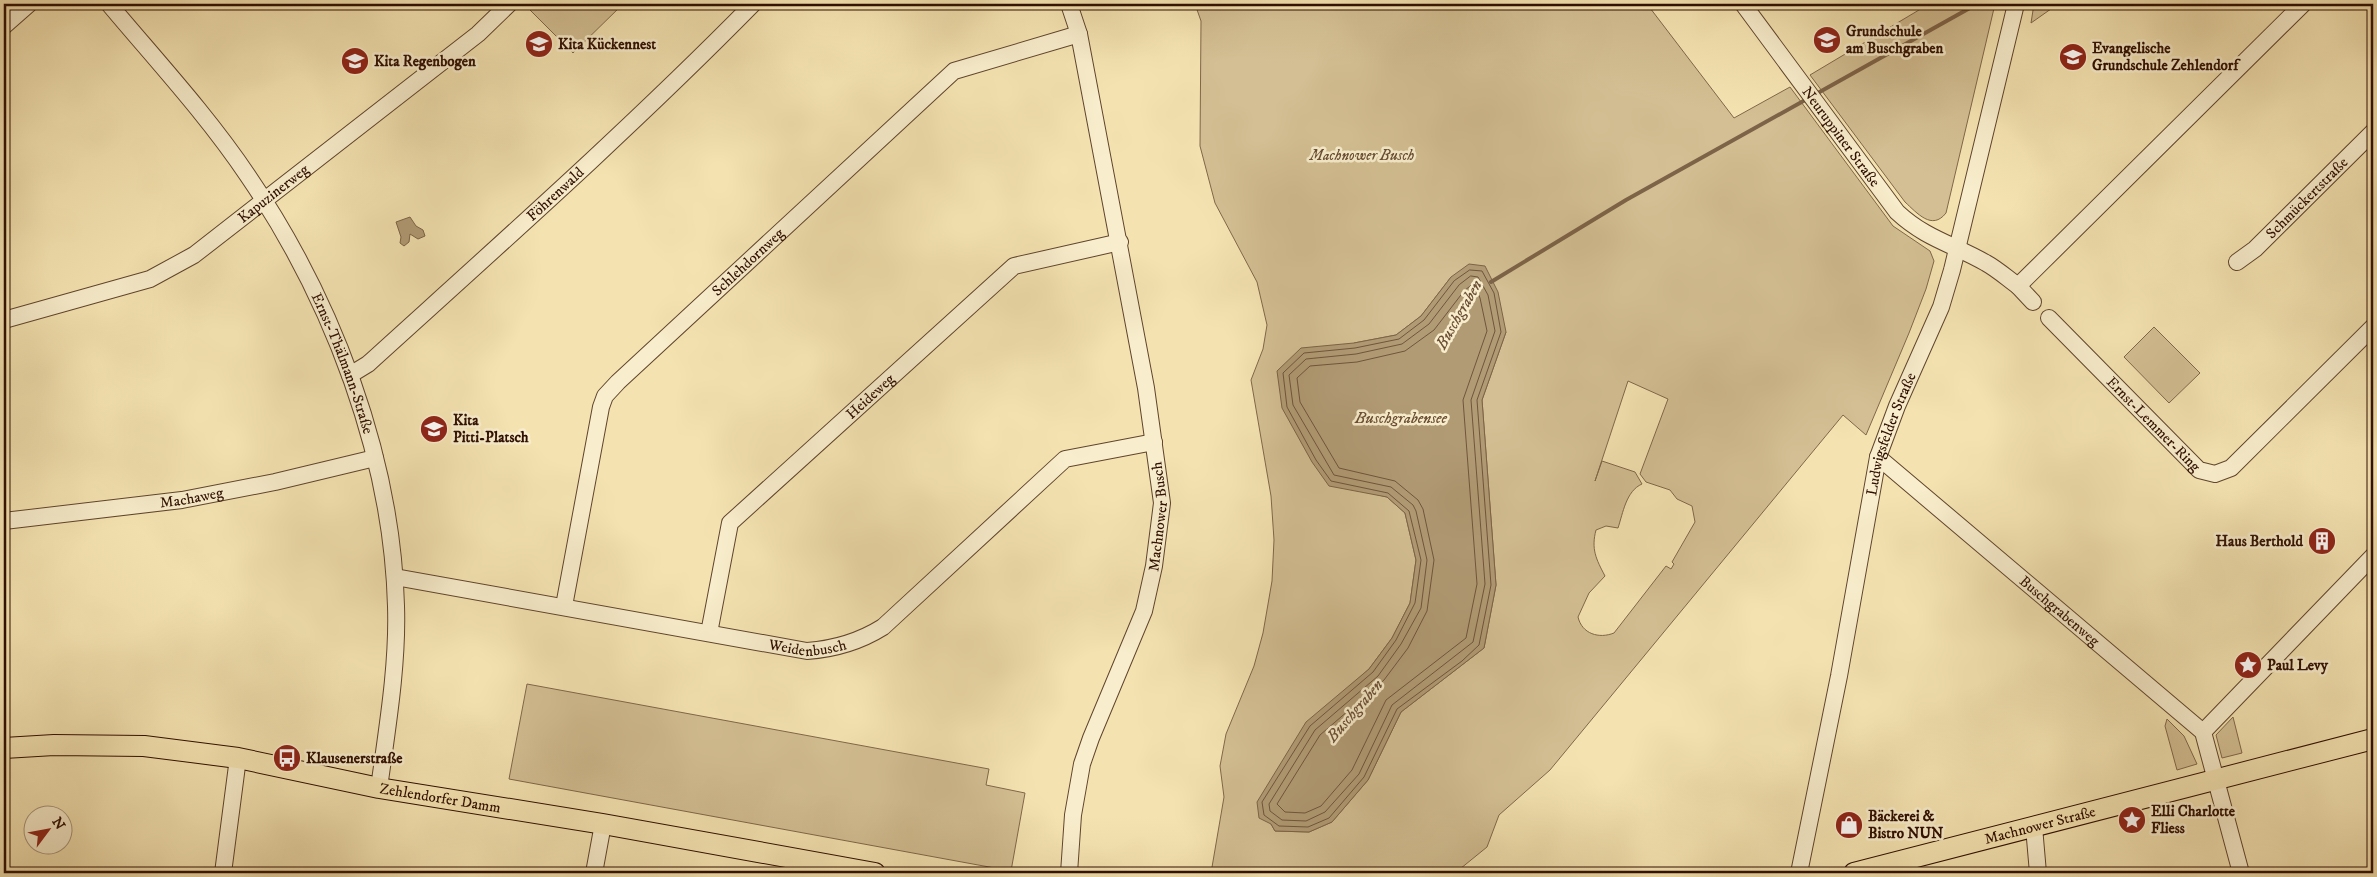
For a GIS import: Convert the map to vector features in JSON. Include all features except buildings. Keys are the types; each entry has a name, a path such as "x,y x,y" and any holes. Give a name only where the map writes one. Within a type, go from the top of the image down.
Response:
{"main road":[{"name":"Machnower Straße","path":"1854,873 2373,739"},
{"name":"Zehlendorfer Damm","path":"4,748 54,745 144,746 238,758 379,788 603,824 836,870 875,873"}],"street":[{"path":"4,26 29,4"},
{"name":"Ernst-Thälmann-Straße","path":"109,4 212,128 265,202 316,295 350,375 375,458 395,577 396,640 379,788"},
{"name":"Kapuzinerweg","path":"4,320 150,279 194,255 265,202 478,34 509,4"},
{"name":"Föhrenwald","path":"350,375 368,364 597,157 678,80 753,4"},
{"name":"Machnower Busch","path":"1069,4 1079,34 1120,242 1154,442 1162,503 1154,566 1144,611 1090,738 1082,764 1073,815 1069,873"},
{"name":"Neuruppiner Straße","path":"1743,4 1897,212 1933,239 1958,250"},
{"name":"Ludwigsfelder Straße","path":"1799,873 1840,676 1878,457 1897,406 1940,307 1958,250 2016,4"},
{"path":"2018,286 2303,4"},
{"name":"Schlehdornweg","path":"564,606 601,407 605,396 954,71 1079,34"},
{"name":"Schmückertstraße","path":"2238,262 2255,248 2373,132"},
{"name":"Heideweg","path":"709,633 730,524 1014,266 1120,242"},
{"path":"1958,250 1985,262 2018,286 2033,302"},
{"name":"Ernst-Lemmer-Ring","path":"2049,318 2200,470 2215,474 2231,468 2373,327"},
{"name":"Weidenbusch","path":"395,577 807,651 829,650 852,643 883,627 1065,459 1154,442"},
{"name":"Buschgrabenweg","path":"1878,457 2203,732"},
{"name":"Machaweg","path":"4,521 182,500 275,482 375,458"},
{"path":"2242,873 2203,732 2373,556"},
{"path":"223,873 238,758"},
{"path":"594,873 603,824"},
{"path":"2034,827 2038,873"}],"green space":[{"path":"524,4 623,4 573,53"},
{"name":"Machnower Busch","path":"1195,4 1647,4 1734,118 1790,87 1893,226 1930,251 1934,261 1926,289 1909,333 1866,435 1843,415 1550,770 1499,815 1487,847 1455,873 1211,873 1224,797 1220,766 1226,734 1254,666 1263,633 1272,581 1274,540 1271,496 1251,380 1263,349 1267,325 1257,282 1215,203 1200,146 1201,21","holes":["1451,277 1506,332 1482,400 1496,585 1484,648 1401,712 1368,780 1332,822 1309,832 1275,831 1271,824 1349,687 1369,669 1392,638 1410,603 1416,560 1405,513 1387,497 1362,491 1354,343 1396,335 1421,316","1628,381 1668,399 1640,474 1646,482 1670,490 1677,499 1692,506 1695,522 1672,562 1674,564 1671,569 1666,566 1614,633 1597,635 1583,628 1578,617 1589,593 1605,576 1595,554 1596,530 1606,526 1618,528 1629,497 1642,484 1635,472 1602,461 1595,481"]},
{"path":"1929,4 1995,4 1946,213 1941,218 1935,220 1930,220 1920,215 1905,202 1810,75"},
{"path":"2034,4 2058,4 2031,23"},
{"path":"2154,327 2200,373 2169,403 2124,357"},
{"path":"527,684 989,769 986,785 1025,793 1011,871 509,779"},
{"path":"2233,717 2242,753 2222,758 2216,735"},
{"path":"2167,719 2184,736 2197,764 2177,770 2165,726"}],"water":[{"path":"410,217 416,226 423,230 425,236 418,239 410,234 409,242 404,246 400,243 401,237 396,222"},
{"name":"Buschgrabensee","path":"1469,264 1485,266 1498,292 1506,332 1482,400 1496,585 1484,648 1401,712 1368,780 1332,822 1309,832 1275,831 1271,824 1259,818 1257,802 1306,722 1369,669 1392,638 1410,603 1416,560 1405,513 1387,497 1329,486 1312,462 1282,408 1277,371 1301,348 1354,343 1396,335 1421,316 1451,277"}],"waterway":[{"name":"Buschgraben","path":"1816,94 1977,4"},
{"name":"Buschgraben","path":"1491,282 1626,200 1807,99"}],"place":[{"name":"Grundschule am Buschgraben","path":"1827,40"},
{"name":"Kita Kückennest","path":"539,44"},
{"name":"Evangelische Grundschule Zehlendorf","path":"2073,57"},
{"name":"Kita Regenbogen","path":"355,61"},
{"name":"Kita Pitti-Platsch","path":"434,429"},
{"name":"Haus Berthold","path":"2322,541"},
{"name":"Paul Levy","path":"2248,665"},
{"name":"Klausenerstraße","path":"287,758"},
{"name":"Elli Charlotte Fliess","path":"2132,820"},
{"name":"Bäckerei & Bistro NUN","path":"1849,825"}]}
